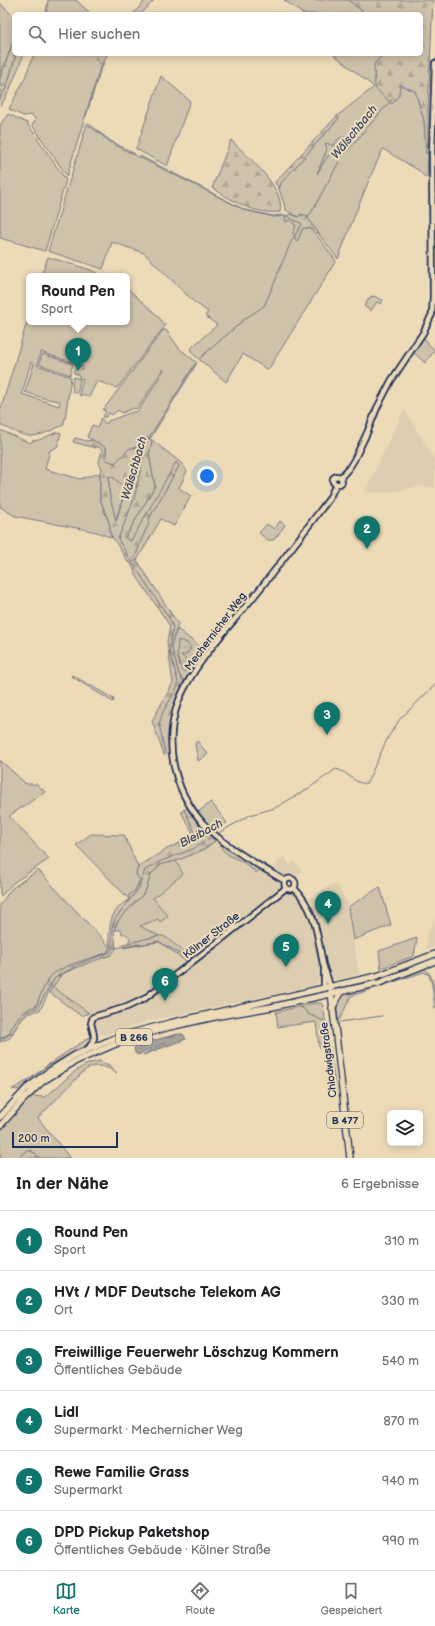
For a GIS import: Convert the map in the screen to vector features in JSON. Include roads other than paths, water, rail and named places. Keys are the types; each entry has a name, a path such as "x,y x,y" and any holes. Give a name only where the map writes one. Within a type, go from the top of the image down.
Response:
{"main road":[{"name":"B 266","path":"0,1117 26,1089 64,1061 87,1050 139,1030 386,974 435,954"},
{"name":"B 266","path":"0,1126 24,1099 54,1074 76,1061 120,1042 169,1027 341,993 379,983 435,961"},
{"name":"B 477","path":"327,988 332,1008"},
{"path":"332,1008 341,993"},
{"name":"Chlodwigstraße","path":"332,1008 350,1158"}],"street":[{"name":"Mechernicher Weg","path":"286,881 218,838 190,807 180,787 172,759 171,740 173,722 179,701 188,682 200,664 329,499 336,484 333,480 334,477 338,475 341,477 349,468 391,381 423,333 432,314 432,153 435,63"},
{"path":"288,879 293,879 296,884 294,888 290,890 286,888 284,884 288,879"},
{"name":"Kölner Straße","path":"87,1050 94,1043 95,1037 91,1020 96,1016 127,1007 144,999 286,888"},
{"name":"B 477","path":"294,888 305,899 312,914 327,988"}],"water":[{"path":"183,1034 186,1039 143,1055 151,1050 151,1048 138,1055 135,1053 134,1048 136,1045"}],"waterway":[{"path":"96,57 96,60 101,64"},
{"path":"86,116 104,58"},
{"name":"Wälschbach","path":"305,220 311,213 341,158 394,97"},
{"path":"88,123 109,140 135,154"},
{"path":"140,156 245,210 273,216 282,215"},
{"name":"Wälschbach","path":"277,275 291,242 302,224 285,215"},
{"name":"Wälschbach","path":"200,358 246,318 264,306 277,277"},
{"name":"Wälschbach","path":"129,558 118,539 134,499 147,441 195,364"},
{"name":"Wälschbach","path":"133,564 169,618 173,627 169,649 178,686 163,712 159,724 165,752"},
{"name":"Bleibach","path":"217,834 250,815 275,808 309,788 336,769 345,773 356,781 367,783 388,737 400,719 435,685"},
{"name":"Wälschbach","path":"184,809 198,839"},
{"name":"Bleibach","path":"0,1040 13,1032 27,1012 37,1008 55,978 79,964 110,952 112,948 112,927 115,919 139,888 145,870 161,861 193,849 214,835"},
{"path":"113,948 159,942 188,958"},
{"path":"298,1006 303,1008 308,1014 324,1021"},
{"path":"340,1022 382,1016"}],"place":[{"name":"Round Pen","path":"78,371"},
{"name":"HVt / MDF Deutsche Telekom AG","path":"367,549"},
{"name":"Freiwillige Feuerwehr Löschzug Kommern","path":"327,735"},
{"name":"Lidl","path":"328,924"},
{"name":"Rewe Familie Grass","path":"286,967"},
{"name":"DPD Pickup Paketshop","path":"165,1001"}]}
